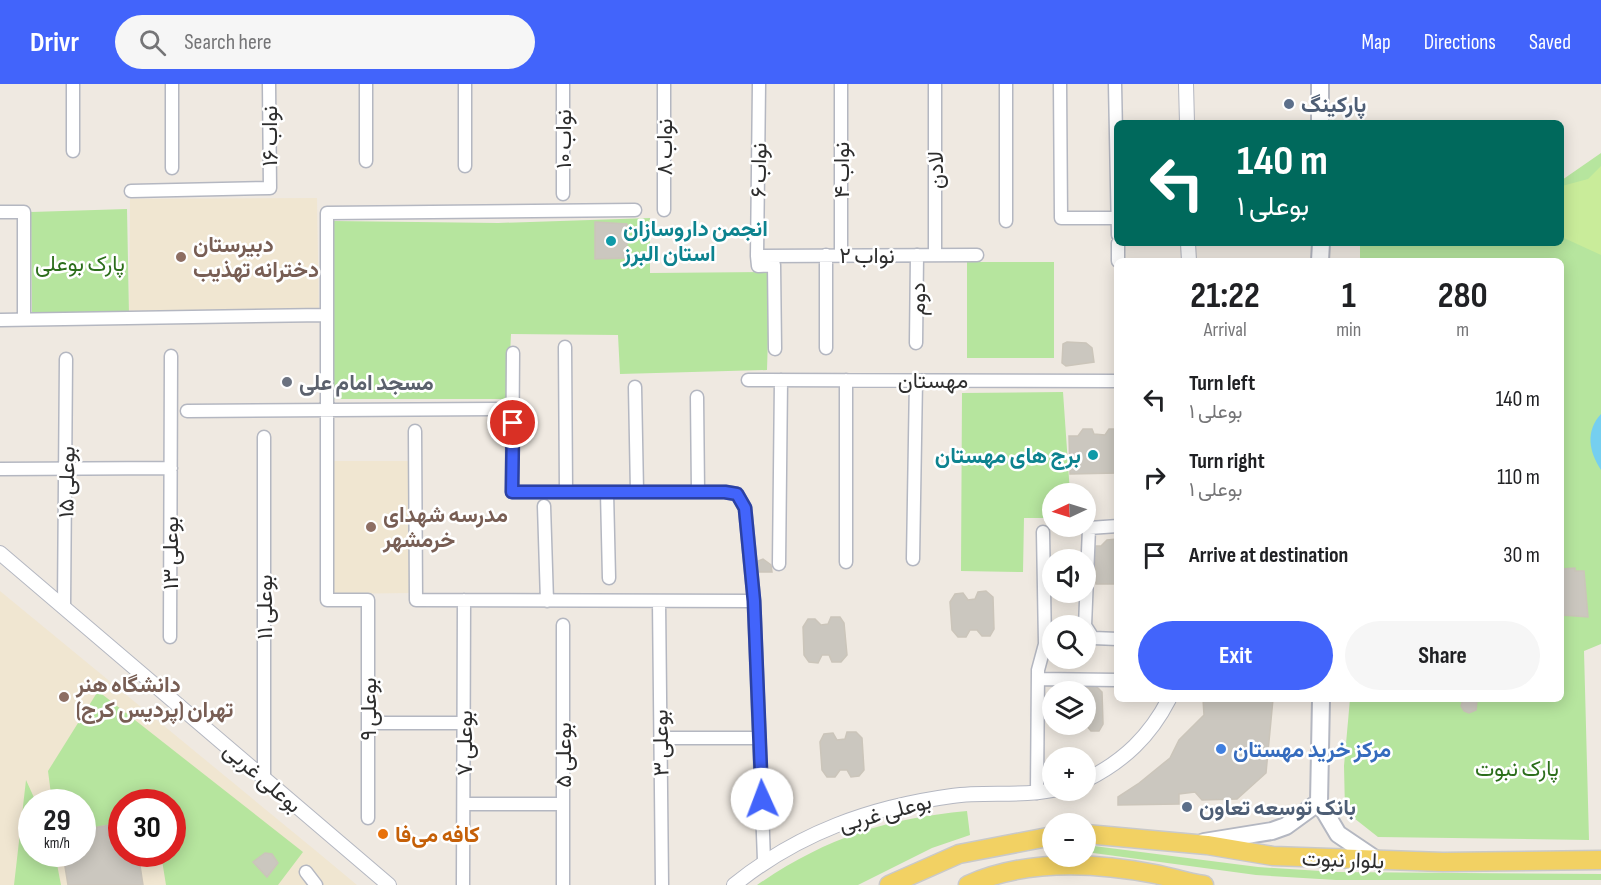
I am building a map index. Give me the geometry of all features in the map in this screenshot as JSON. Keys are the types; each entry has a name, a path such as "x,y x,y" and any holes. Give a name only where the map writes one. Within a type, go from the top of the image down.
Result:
{"main road":[{"path":"1320,84 1320,120"},
{"path":"1322,702 1320,802 1338,834 1378,861"},
{"path":"1191,843 1272,831 1286,826 1320,802"},
{"name":"بلوار نبوت","path":"1096,835 1191,843 1273,856 1378,861 1601,860"},
{"path":"889,885 958,854 1042,839"},
{"path":"968,885 997,872 1042,864"},
{"path":"1096,864 1156,874 1179,884 1204,885"}],"street":[{"path":"73,84 73,151"},
{"path":"172,84 172,168"},
{"name":"نواب ۱۶","path":"131,190 270,188 269,84"},
{"path":"366,84 366,161"},
{"path":"465,84 465,166"},
{"name":"نواب ۱۰","path":"563,84 563,194"},
{"name":"نواب ۸","path":"664,84 664,210"},
{"name":"نواب ۶","path":"757,256 759,84"},
{"name":"نواب ۴","path":"841,84 841,255"},
{"name":"لادن","path":"935,84 935,255"},
{"path":"1006,84 1006,221"},
{"path":"1060,84 1061,218 1114,218"},
{"path":"1115,84 1116,120"},
{"path":"1186,84 1187,120"},
{"path":"325,410 327,213 635,210"},
{"path":"0,212 24,212 24,320"},
{"path":"826,255 826,348"},
{"name":"دوم","path":"916,343 917,255"},
{"name":"نواب ۲","path":"757,256 977,255"},
{"path":"757,256 759,266 774,266 775,349"},
{"path":"0,320 326,315"},
{"path":"565,347 566,492"},
{"path":"513,353 512,492 737,494 745,508 754,601 764,860"},
{"name":"بوعلی ۱۳","path":"170,637 171,356"},
{"name":"بوعلی ۱۵","path":"64,606 67,468 66,359"},
{"name":"مهستان","path":"748,380 1114,381"},
{"path":"779,564 781,380"},
{"path":"846,380 846,562"},
{"path":"913,559 916,380"},
{"path":"635,387 637,492"},
{"path":"697,397 698,492"},
{"path":"188,411 496,409"},
{"name":"بوعلی ۹","path":"325,410 327,600 368,600 368,818"},
{"path":"415,431 416,600 754,601"},
{"name":"بوعلی ۱۱","path":"264,437 264,778"},
{"path":"0,469 171,468"},
{"path":"607,492 609,578"},
{"path":"544,506 547,601"},
{"path":"1088,615 1089,528 1114,526"},
{"path":"1044,537 1048,615"},
{"name":"بوعلی غربی","path":"0,552 389,885"},
{"name":"بوعلی ۷","path":"463,885 465,600"},
{"name":"بوعلی ۳","path":"659,601 662,885"},
{"name":"بوعلی ۵","path":"562,625 563,885"},
{"path":"1096,634 1114,638"},
{"path":"1037,794 1038,679 1042,666"},
{"path":"1038,679 1114,680"},
{"path":"1096,775 1133,750 1158,721 1168,702"},
{"path":"368,723 464,723"},
{"path":"660,738 759,738"},
{"name":"بوعلی غربی","path":"734,885 764,860 804,838 846,820 892,807 954,796 1042,793"},
{"path":"464,804 563,804"},
{"path":"306,872 316,885"}],"shaded area":[{"path":"317,198 319,313 129,314 130,199"},
{"name":"مدرسه شهدای خرمشهر","path":"331,461 409,461 410,593 332,594"},
{"name":"دانشگاه هنر تهران (پردیس کرج)","path":"0,591 357,885 0,885"}],"green space":[{"name":"پارک نبوت","path":"1601,153 1601,644 1584,651 1589,840 1378,837 1345,811 1344,766 1350,702 1564,702 1564,258 1360,258 1360,246 1564,246 1564,179"},
{"path":"1601,166 1601,255 1564,238 1564,185 1588,179"},
{"name":"پارک بوعلی","path":"127,209 129,314 32,314 31,212"},
{"path":"650,218 650,273 770,272 767,370 620,374 618,335 511,334 508,399 333,399 334,221 498,223"},
{"path":"967,262 1054,262 1054,358 967,358"},
{"path":"1063,392 1069,483 1042,483 1042,518 1024,518 1023,572 961,571 962,393"},
{"path":"98,691 303,852 278,885 166,885 163,867 186,867 186,789 108,789 108,825 96,827 96,789 50,789 48,771"},
{"path":"26,780 30,789 25,789"},
{"path":"967,811 970,835 932,848 858,885 757,885 807,855 857,833 909,819"},
{"path":"1096,846 1258,867 1336,872 1601,874 1601,880 1336,880 1256,875 1096,853"},
{"path":"18,850 18,867 58,867 61,885 14,885"}],"water":[{"path":"1601,414 1601,470 1590,442 1593,427"}],"building":[{"name":"انجمن داروسازان استان البرز","path":"595,222 627,224 627,258 595,259"},
{"path":"1067,342 1086,343 1092,348 1094,362 1066,366 1062,363 1063,344"},
{"name":"برج های مهستان","path":"1083,429 1092,429 1094,434 1105,435 1109,429 1114,429 1114,473 1070,474 1069,436 1078,436"},
{"path":"1114,539 1114,584 1096,584 1096,549 1094,546 1101,546 1107,540"},
{"path":"763,559 771,565 772,572 757,572 758,561"},
{"path":"1575,568 1575,571 1584,571 1588,617 1564,615 1564,569"},
{"path":"986,591 993,597 994,629 990,636 982,636 977,630 970,630 966,637 958,637 952,630 950,602 955,594 963,593 968,600 975,599 978,592"},
{"path":"831,617 840,617 844,623 847,655 841,662 832,662 829,655 822,655 818,663 809,662 804,655 803,627 808,619 815,619 821,625 828,624"},
{"path":"1096,686 1102,692 1103,724 1099,731 1096,731"},
{"name":"مرکز خرید مهستان","path":"1203,702 1273,702 1266,773 1237,799 1202,800 1195,792 1179,794 1179,804 1118,805 1118,797 1170,758 1179,740 1204,715"},
{"path":"1462,702 1477,702 1476,710 1469,713 1461,706"},
{"path":"847,732 856,732 862,738 864,770 859,776 851,777 847,770 840,770 835,777 827,777 822,770 820,742 824,734 833,733 837,740 845,739"},
{"path":"108,825 108,867 140,867 143,885 68,885 65,867 96,867 96,827"},
{"path":"265,853 272,854 278,863 267,877 253,862"}],"place":[{"name":"پارکینگ","path":"1289,104"},
{"name":"انجمن داروسازان استان البرز","path":"611,241"},
{"name":"دبیرستان دخترانه تهذیب","path":"181,257"},
{"name":"مسجد امام علی","path":"287,382"},
{"name":"برج های مهستان","path":"1093,455"},
{"name":"مدرسه شهدای خرمشهر","path":"371,527"},
{"name":"دانشگاه هنر تهران (پردیس کرج)","path":"64,697"},
{"name":"مرکز خرید مهستان","path":"1221,749"},
{"name":"بانک توسعه تعاون","path":"1187,807"},
{"name":"کافه می‌فا","path":"383,834"}],"route":[{"path":"513,423 512,492 725,492 737,494 745,508 754,601 762,799"}]}
